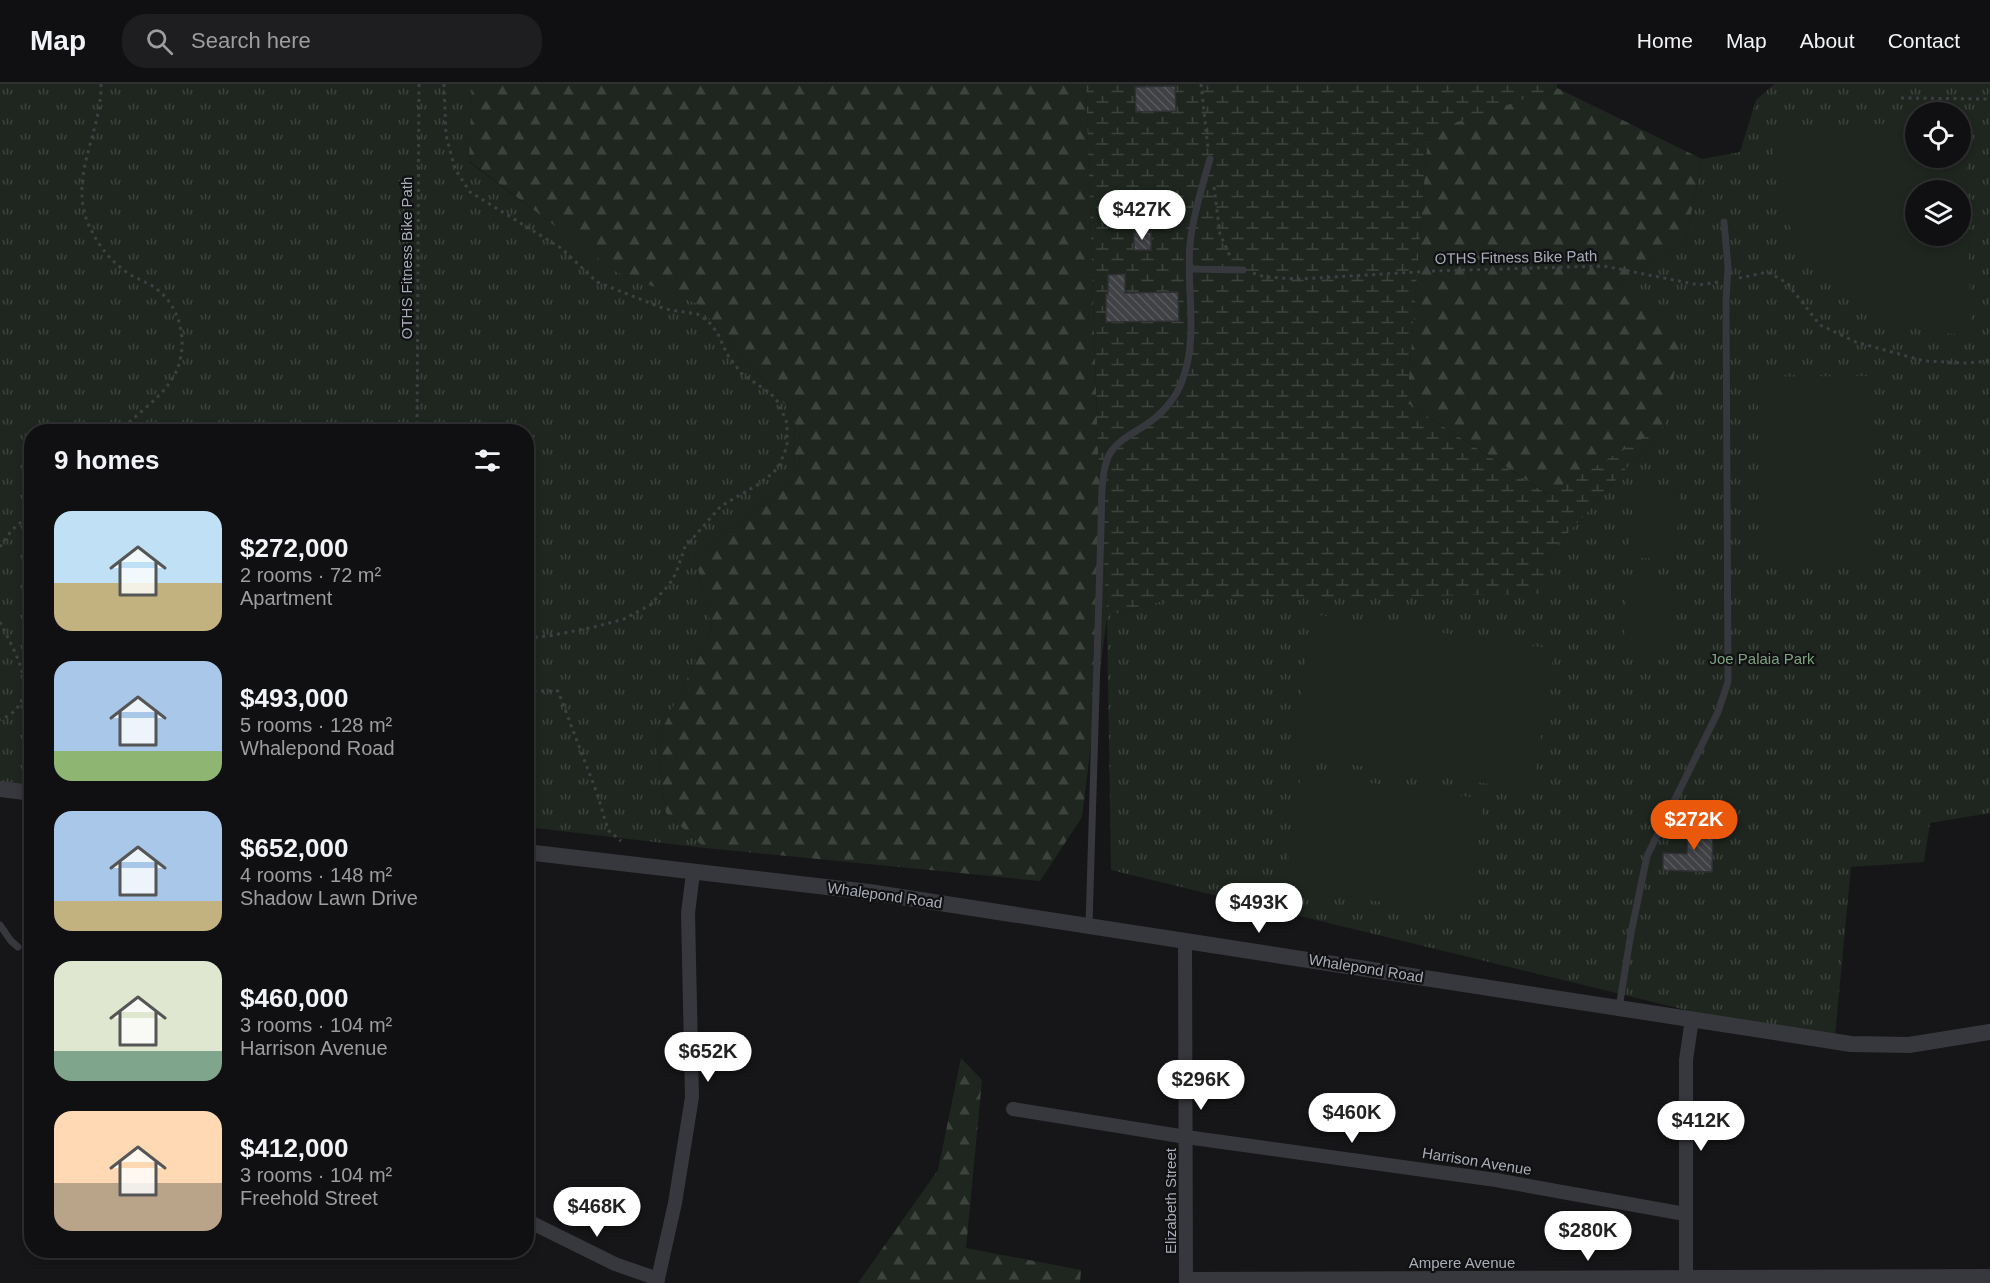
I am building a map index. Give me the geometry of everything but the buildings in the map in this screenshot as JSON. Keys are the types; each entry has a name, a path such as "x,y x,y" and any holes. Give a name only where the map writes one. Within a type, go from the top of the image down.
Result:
{"street":[{"path":"0,789 24,792"},
{"name":"Whalepond Road","path":"534,853 869,892 1851,1044 1909,1045 1990,1032"},
{"path":"534,1224 615,1264 658,1281 675,1203 692,1097 688,914 693,873"},
{"name":"Elizabeth Street","path":"1185,940 1186,1281"},
{"path":"1686,1280 1686,1060 1692,1019"},
{"name":"Harrison Avenue","path":"1014,1109 1186,1137 1496,1180 1685,1214"},
{"name":"Ampere Avenue","path":"1186,1281 1686,1280 1990,1276"}],"lane":[{"path":"1089,926 1101,528 1105,468 1109,455 1116,446 1160,414 1182,383 1190,344 1190,245 1210,159"},
{"path":"1619,1008 1647,856 1718,712 1728,682 1727,281 1724,222"},
{"path":"1190,269 1243,270"},
{"path":"0,926 18,947"}],"path":[{"path":"101,84 100,110 82,174 82,195 86,216 99,245 110,257 134,277 149,283 168,300 179,323 182,336 180,361 169,385 127,424"},
{"name":"OTHS Fitness Bike Path","path":"417,424 419,84"},
{"path":"444,84 446,135 454,169 470,192 561,248 597,282 666,309 697,314 708,321 741,373 771,394 778,402 787,423 787,446 774,472 759,484 721,506 685,547 679,567 669,585 650,605 624,619 594,627 534,637"},
{"path":"1201,84 1220,234 1228,254 1243,270"},
{"path":"1901,98 1990,99"},
{"name":"OTHS Fitness Bike Path","path":"1243,270 1265,277 1300,279 1433,271 1604,266 1699,285 1768,272 1787,283 1820,325 1856,342 1924,361 1966,363 1990,361"},
{"path":"0,547 11,531 24,519"},
{"path":"0,622 22,669 24,681"},
{"path":"0,720 19,705 24,690"},
{"path":"534,691 558,691 598,796 608,830 621,841"}],"green space":[{"path":"0,84 472,84 469,162 616,271 696,303 795,416 794,481 695,556 712,628 656,742 666,813 705,848 534,828 534,424 24,424 24,786 0,784"},
{"path":"472,84 1086,84 1098,450 1107,616 1082,817 1040,881 705,848 666,813 656,742 712,628 695,556 794,481 795,416 696,303 616,272 469,161"},
{"path":"1086,84 1557,84 1557,88 1428,132 1407,403 1547,494 1665,426 1546,557 1544,594 1166,600 1107,616 1098,450"},
{"name":"Joe Palaia Park","path":"1774,84 1990,84 1990,813 1930,823 1924,862 1851,867 1834,1046 1111,870 1107,616 1166,600 1546,557 1665,426 1619,287 1649,261 1685,244 1702,159 1740,152 1756,100"},
{"path":"1557,88 1702,159 1685,244 1649,261 1619,287 1681,336 1665,426 1548,494 1407,403 1428,131"},
{"path":"1905,123 1905,168 1966,168 1967,180 1905,180 1905,246 1969,246 1971,334 1927,331 1888,320 1853,302 1824,278 1802,249 1785,214 1776,174 1774,130"},
{"path":"1871,376 1872,562 1759,563 1758,377"},
{"path":"1634,487 1680,490 1675,560 1629,557"},
{"path":"1628,581 1674,585 1669,655 1623,651"},
{"path":"1312,614 1554,649 1533,790 1292,756"},
{"path":"1301,773 1484,799 1468,914 1284,888"},
{"path":"961,1058 982,1080 966,1248 1081,1270 1080,1283 858,1283 938,1170"}]}
